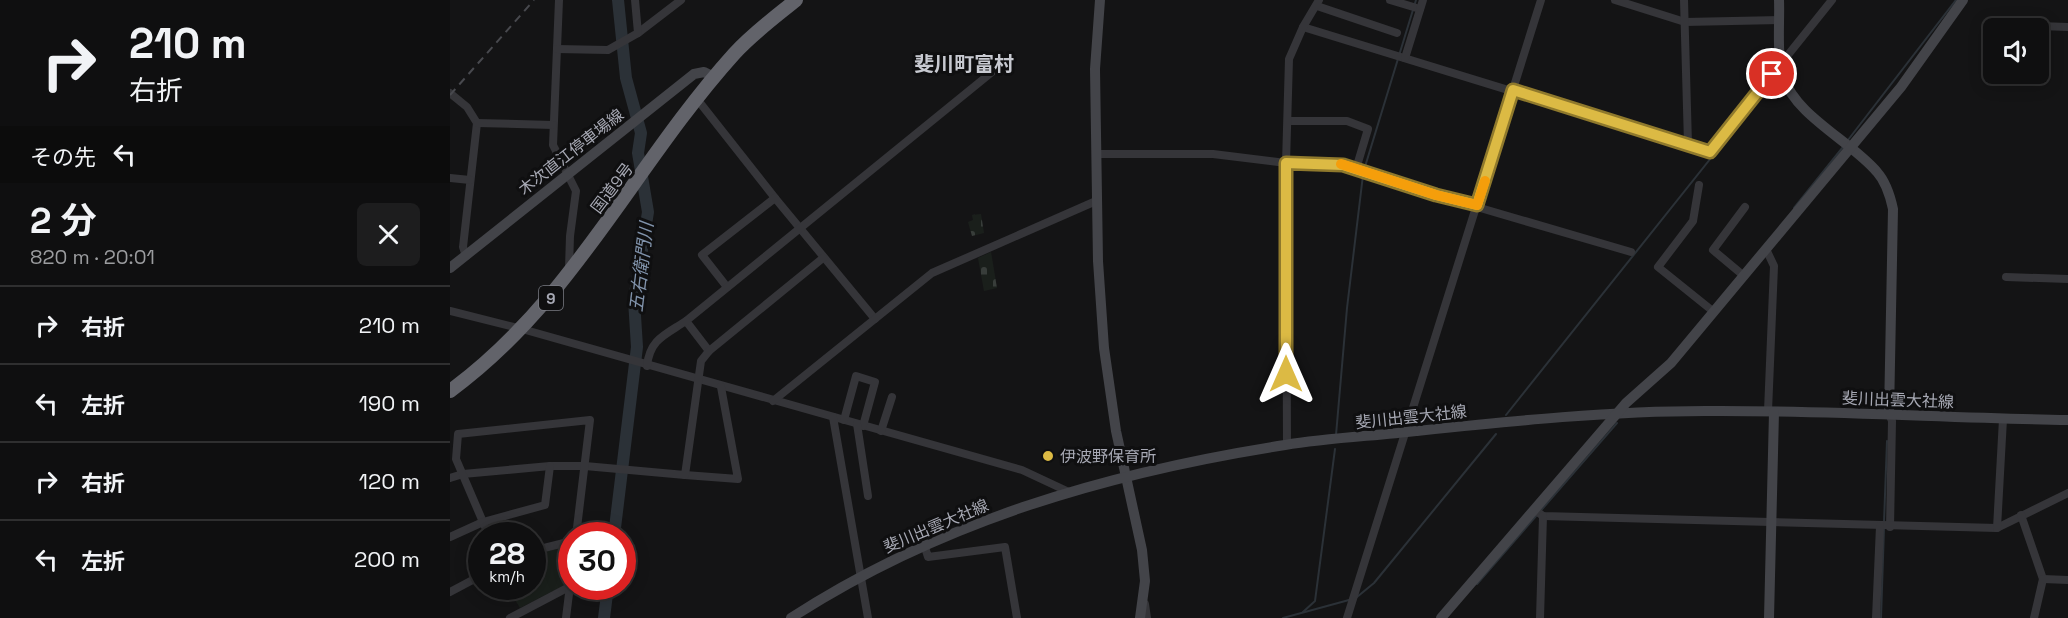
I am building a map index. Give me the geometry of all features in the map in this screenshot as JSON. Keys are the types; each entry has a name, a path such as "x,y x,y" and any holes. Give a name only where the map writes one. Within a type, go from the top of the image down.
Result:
{"highway":[{"name":"国道9号","path":"450,391 480,370 522,329 569,274 714,77 750,38 791,2"}],"street":[{"path":"559,0 553,145 576,191 570,236 569,274"},
{"path":"635,0 638,33"},
{"path":"557,49 608,50 638,33 681,0"},
{"path":"1100,0 1095,69 1096,201 1104,348 1125,477 1142,550 1147,618"},
{"path":"1390,0 1420,9"},
{"path":"1405,58 1423,0"},
{"path":"1347,618 1541,0"},
{"path":"1614,0 1684,22 1780,20"},
{"path":"1684,0 1688,144"},
{"path":"1779,0 1780,65 1789,90 1806,109 1881,177 1889,192 1893,209 1889,414 1892,421 1890,527"},
{"path":"1303,27 1710,152 1832,0"},
{"path":"1441,618 1539,513 1617,412 1636,392 1671,363 1901,87 1963,0"},
{"path":"1287,445 1286,163 1289,59 1303,27 1318,3 1397,33"},
{"path":"2049,26 2068,27"},
{"path":"646,365 649,350 653,344 686,321 998,68"},
{"name":"木次直江停車場線","path":"450,268 567,172 694,74 704,72 714,77"},
{"path":"450,93 467,107 477,123 463,247 466,256"},
{"path":"697,99 774,198 875,319"},
{"path":"1288,121 1347,121 1368,129 1356,169"},
{"path":"477,123 553,124"},
{"path":"1096,154 1213,154 1286,163 1343,165 1631,252"},
{"path":"450,178 470,180"},
{"path":"1699,185 1693,221 1658,267 1714,312"},
{"path":"727,287 702,255 774,198"},
{"path":"773,401 932,273 1096,201"},
{"path":"1744,276 1713,250 1745,207"},
{"path":"1766,249 1774,266 1769,618"},
{"path":"685,475 696,379 701,361 709,351 823,258"},
{"path":"2006,278 2068,279"},
{"path":"450,311 522,329 721,387 1022,470 1069,492"},
{"path":"686,321 709,351"},
{"path":"844,420 856,376 875,382 860,425 868,496"},
{"path":"450,478 463,474 550,466 585,466 738,479 721,387"},
{"path":"881,431 892,397"},
{"name":"斐川出雲大社線","path":"791,618 860,577 924,543 976,522 1069,492 1125,477 1287,445 1617,412 1889,414 2068,420"},
{"path":"834,417 868,618"},
{"path":"1997,528 2003,419"},
{"path":"456,459 458,434 590,420 578,522"},
{"path":"450,445 483,522 545,505 550,466"},
{"path":"1539,513 1890,527 1997,528 2068,493"},
{"path":"1539,513 1540,618"},
{"path":"2021,515 2043,579 2034,618"},
{"path":"1876,618 1880,526"},
{"path":"450,537 468,529"},
{"path":"924,543 928,557 1005,547 1017,618"},
{"path":"2043,579 2068,580"},
{"path":"450,592 468,582"},
{"path":"510,618 558,593"},
{"path":"1140,618 1144,594"},
{"path":"566,618 568,600"}],"green space":[{"path":"981,214 984,233 972,236 968,222 973,220 972,215"},
{"path":"991,252 997,288 984,291 978,258"},
{"path":"558,549 558,589 546,595 546,551"},
{"path":"515,600 536,600 520,608"}],"waterway":[{"name":"五右衛門川","path":"616,522 637,347 634,300 648,212 638,153 641,133 626,78 618,0"},
{"path":"1364,170 1416,0"},
{"path":"1848,140 1956,0"},
{"path":"1506,415 1762,94"},
{"path":"1794,208 1843,147"},
{"path":"1336,435 1347,308 1363,175"},
{"path":"1477,584 1617,423"},
{"path":"1357,597 1374,583 1496,434"},
{"path":"1884,522 1887,441"},
{"path":"1303,612 1315,601 1335,449"},
{"path":"1881,618 1884,528"},
{"name":"五右衛門川","path":"604,618 606,600"},
{"path":"1283,618 1349,600"}],"railway":[{"path":"450,95 534,0"}],"slow traffic":[{"path":"1341,164 1436,195 1477,205 1485,181"}],"place":[{"name":"伊波野保育所","path":"1048,456"}],"district":[{"name":"斐川町富村","path":"964,64"}],"route":[{"path":"1286,374 1286,163 1343,165 1436,195 1477,205 1513,90 1710,152 1772,74"}]}
